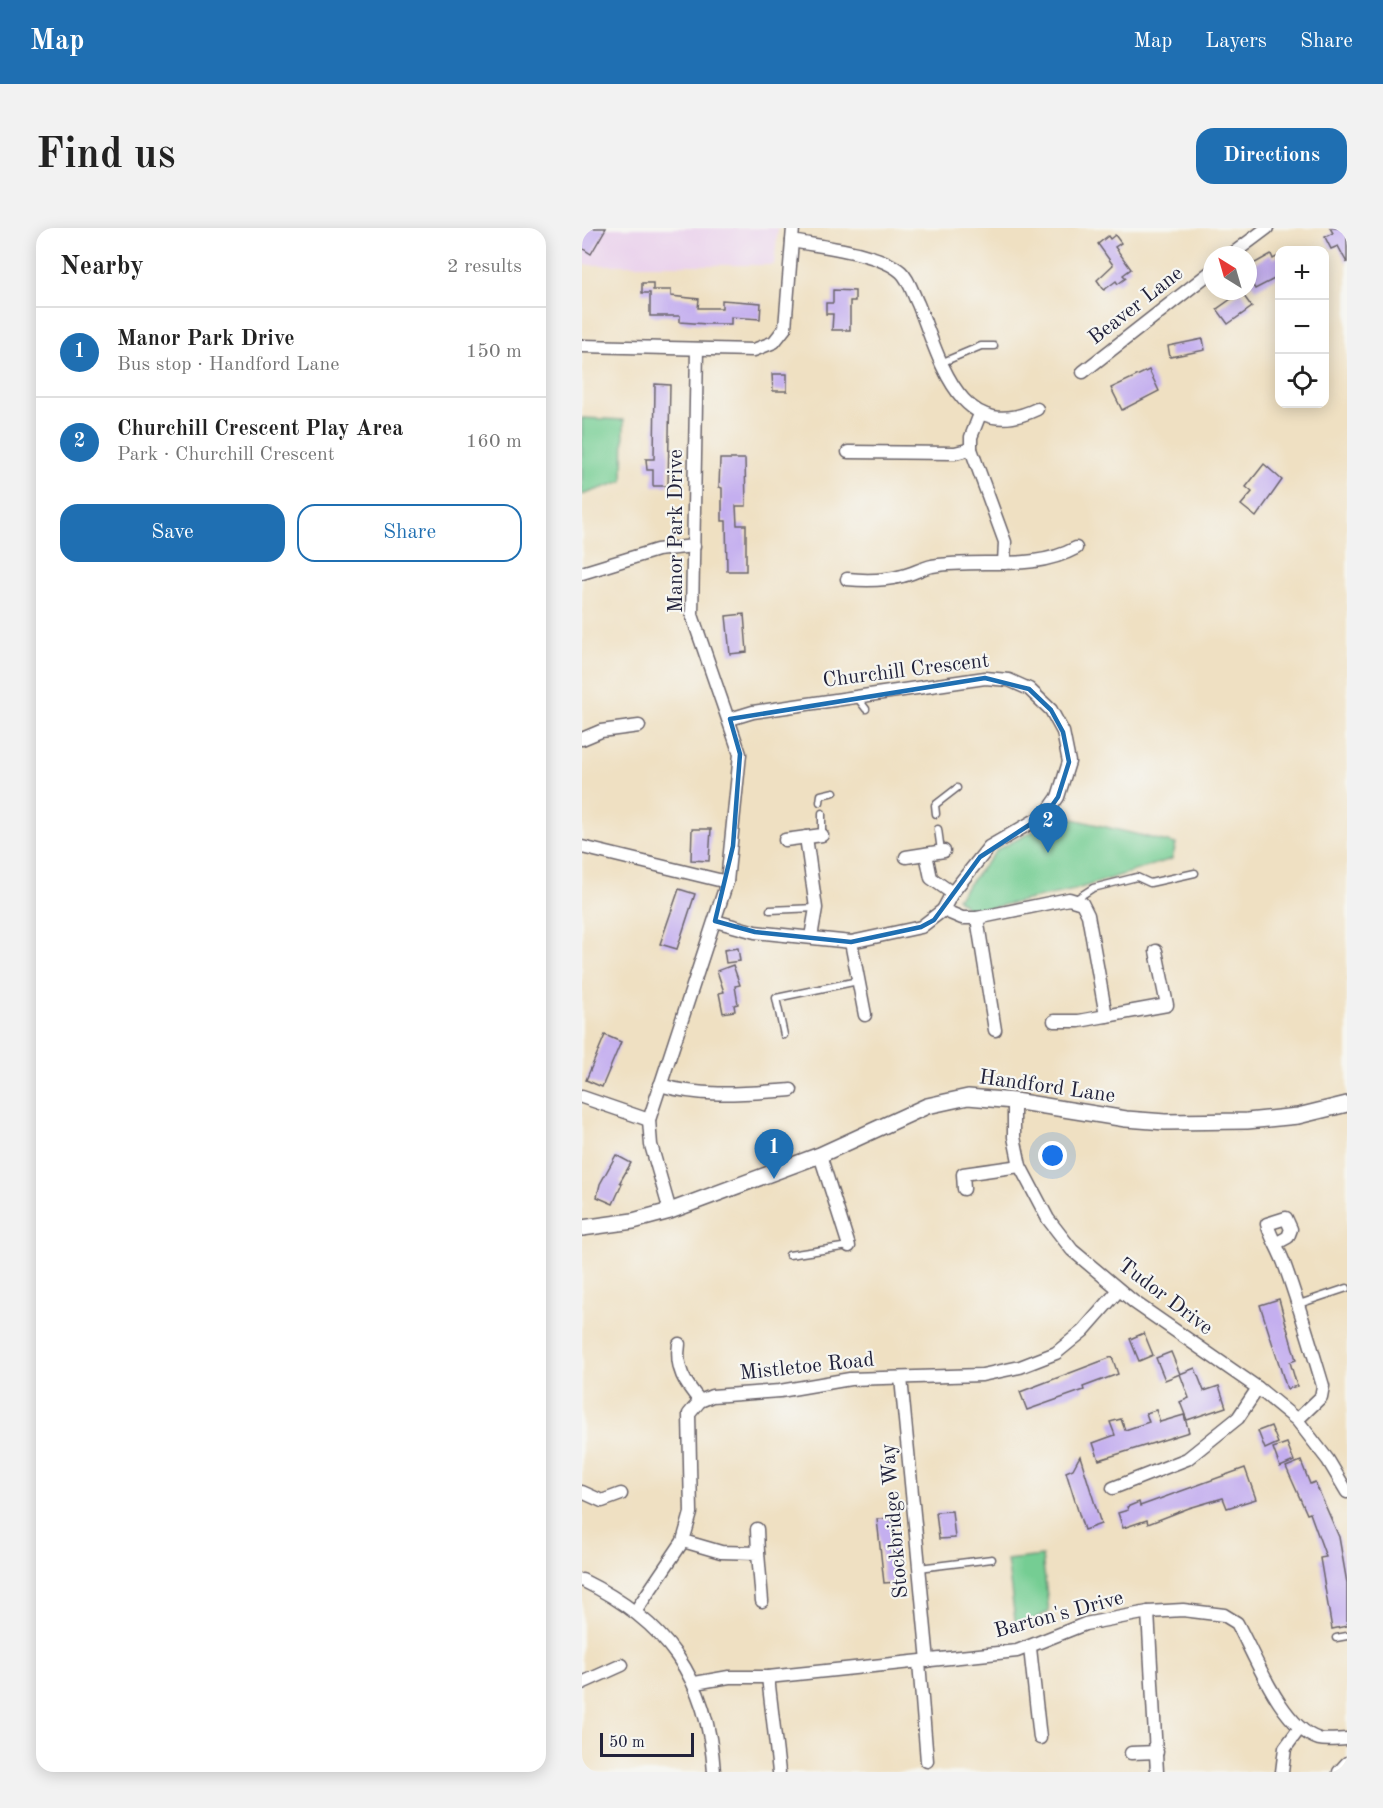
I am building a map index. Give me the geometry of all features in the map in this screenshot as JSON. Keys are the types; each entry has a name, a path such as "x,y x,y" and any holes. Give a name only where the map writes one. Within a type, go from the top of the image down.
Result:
{"street":[{"path":"1244,228 1262,231"},
{"path":"1243,246 1262,231"},
{"path":"582,346 754,350 774,342 785,327 792,234 884,261 902,273 956,393 980,414 1010,418 1036,409"},
{"name":"Beaver Lane","path":"1083,372 1203,278"},
{"name":"Manor Park Drive","path":"670,1211 651,1145 649,1120 727,882 740,754 730,719 692,615 697,349"},
{"path":"980,414 971,437 971,449 1005,542 1004,563"},
{"path":"848,452 955,453 971,449"},
{"path":"582,573 657,550 694,546"},
{"path":"848,579 872,582 932,566 1035,562 1062,555 1077,548"},
{"name":"Churchill Crescent","path":"715,921 755,932 851,942 921,927 943,910 952,893 989,847 1046,814 1058,797 1069,762 1063,732 1051,710 1029,689 1009,680 985,678 942,683 753,712 730,719"},
{"path":"582,739 601,730 639,726"},
{"path":"784,840 822,835"},
{"path":"806,837 816,908 811,937"},
{"path":"582,847 727,882"},
{"path":"906,857 943,851"},
{"path":"926,854 931,878 952,893"},
{"path":"943,910 962,918 977,918 1069,899 1076,900 1085,908 1088,915 1106,1016"},
{"path":"977,918 995,1030"},
{"path":"851,942 866,1015"},
{"path":"1054,1020 1079,1022 1167,1005 1156,951"},
{"path":"660,1085 679,1091 736,1095 791,1090"},
{"path":"582,1097 649,1120"},
{"name":"Handford Lane","path":"582,1228 633,1221 670,1211 820,1155 927,1106 968,1097 1014,1101 1126,1119 1165,1122 1247,1121 1299,1116 1347,1104"},
{"name":"Tudor Drive","path":"1014,1101 1014,1137 1020,1166 1048,1219 1072,1250 1119,1290 1258,1388 1296,1420 1328,1460 1347,1492"},
{"path":"820,1155 849,1246"},
{"path":"964,1189 963,1174 1020,1166"},
{"path":"1277,1243 1299,1304 1323,1386 1321,1397 1296,1420"},
{"name":"Mistletoe Road","path":"700,1401 712,1396 780,1391 850,1379 982,1375 1020,1366 1056,1353 1083,1331 1119,1290"},
{"path":"635,1612 683,1541 691,1513 689,1414 700,1401 682,1379 677,1358 678,1344"},
{"name":"Stockbridge Way","path":"901,1378 918,1568 927,1761"},
{"path":"1113,1488 1151,1476 1187,1459 1239,1418 1258,1388"},
{"path":"582,1492 602,1501 621,1494"},
{"path":"757,1529 762,1601"},
{"path":"683,1541 721,1552 758,1553"},
{"path":"582,1580 605,1591 635,1612 664,1639 695,1683 710,1729 714,1772"},
{"name":"Barton's Drive","path":"695,1683 729,1677 768,1677 923,1662 1030,1648 1054,1634 1085,1624 1148,1612 1183,1610 1224,1615 1238,1623 1287,1715 1299,1728"},
{"path":"1148,1612 1157,1772"},
{"path":"1030,1648 1040,1738"},
{"path":"582,1683 622,1665"},
{"path":"768,1677 778,1772"},
{"path":"1282,1772 1285,1748 1299,1728 1320,1739 1347,1739"},
{"path":"1131,1753 1157,1752"},
{"path":"1339,1772 1347,1763"}],"lane":[{"path":"943,362 981,346 994,346"},
{"path":"935,696 942,683"},
{"path":"855,696 866,710"},
{"path":"936,814 935,805 957,788"},
{"path":"820,802 821,795 834,792"},
{"path":"822,813 822,835"},
{"path":"938,829 943,851"},
{"path":"1076,900 1093,888 1137,877 1150,883 1195,873"},
{"path":"770,910 816,908"},
{"path":"784,1035 777,998 859,981"},
{"path":"789,1255 849,1246"},
{"path":"1299,1304 1347,1288"},
{"path":"918,1568 992,1559"},
{"path":"1336,1638 1347,1636"}],"highlighted area":[{"path":"985,678 1029,689 1051,710 1063,732 1069,762 1058,797 1046,814 980,857 934,920 921,927 851,942 755,932 715,921 733,846 740,754 730,719"}],"shaded area":[{"path":"582,228 778,228 774,265 582,265"}],"green space":[{"path":"582,418 624,420 623,481 582,495"},
{"path":"1057,815 1176,844 1172,859 1074,890 971,912 957,898 998,849 1030,833"},
{"path":"1042,1556 1049,1612 1016,1627 1007,1560"}],"building":[{"path":"582,228 606,228 591,254 582,248"},
{"path":"1330,228 1347,228 1347,263 1338,246 1331,249 1325,237 1333,233"},
{"path":"1115,235 1121,243 1115,247 1131,269 1123,275 1126,278 1118,284 1116,281 1104,290 1097,280 1113,265 1098,244 1108,236 1110,239"},
{"path":"1271,254 1273,259 1275,258 1275,279 1257,288 1257,262"},
{"path":"642,283 653,283 653,290 671,290 671,296 699,299 698,308 722,308 722,300 761,303 760,319 731,317 731,324 707,324 680,322 680,316 650,316 650,293 642,293"},
{"path":"833,290 855,291 855,301 850,301 850,330 832,330 833,314 826,314 826,303 833,303"},
{"path":"1230,300 1247,300 1252,307 1228,324 1217,309"},
{"path":"1203,339 1205,350 1170,357 1168,346"},
{"path":"1149,370 1159,391 1122,410 1111,388"},
{"path":"772,374 787,374 787,391 773,391"},
{"path":"655,384 670,385 668,486 653,486 653,470 647,470 646,459 654,459"},
{"path":"720,459 745,459 746,506 736,506 737,525 746,525 746,571 727,571 726,521 722,521 722,488 719,487"},
{"path":"1264,464 1282,480 1256,517 1241,505 1252,492 1246,487"},
{"path":"744,614 747,652 730,654 726,616"},
{"path":"692,829 711,829 709,861 691,860"},
{"path":"679,889 695,894 677,949 660,944"},
{"path":"738,948 740,961 726,963 724,950"},
{"path":"733,965 740,985 735,986 738,1004 734,1005 735,1011 723,1013 719,993 724,992 717,971"},
{"path":"605,1035 621,1042 602,1087 586,1080"},
{"path":"616,1155 631,1163 620,1182 622,1184 613,1204 597,1197 600,1184"},
{"path":"1279,1299 1296,1360 1290,1362 1297,1386 1287,1389 1260,1305"},
{"path":"1144,1333 1153,1355 1139,1361 1130,1339"},
{"path":"1171,1352 1180,1374 1165,1380 1156,1358"},
{"path":"1112,1357 1118,1374 1083,1387 1084,1390 1027,1410 1020,1392"},
{"path":"1195,1368 1204,1391 1219,1386 1226,1407 1187,1420 1180,1402 1189,1398 1180,1374"},
{"path":"1156,1410 1160,1422 1184,1415 1189,1432 1099,1460 1093,1443 1115,1435 1110,1422 1121,1419 1125,1430 1149,1422 1146,1413"},
{"path":"1271,1426 1278,1443 1265,1449 1258,1431"},
{"path":"1287,1443 1294,1461 1280,1467 1273,1448"},
{"path":"1080,1456 1101,1524 1084,1530 1066,1472 1073,1469"},
{"path":"1301,1461 1310,1484 1315,1482 1339,1537 1347,1583 1347,1626 1332,1629 1320,1558 1326,1557 1310,1513 1307,1514 1286,1467"},
{"path":"1245,1468 1256,1499 1227,1508 1223,1498 1148,1524 1147,1520 1123,1528 1118,1513 1128,1510 1127,1507 1139,1502 1140,1506"},
{"path":"952,1511 955,1538 939,1539 936,1512"},
{"path":"892,1518 898,1582 884,1583 877,1519"}],"place":[{"name":"Churchill Crescent Play Area","path":"1048,853"},
{"name":"Manor Park Drive","path":"774,1179"}]}
